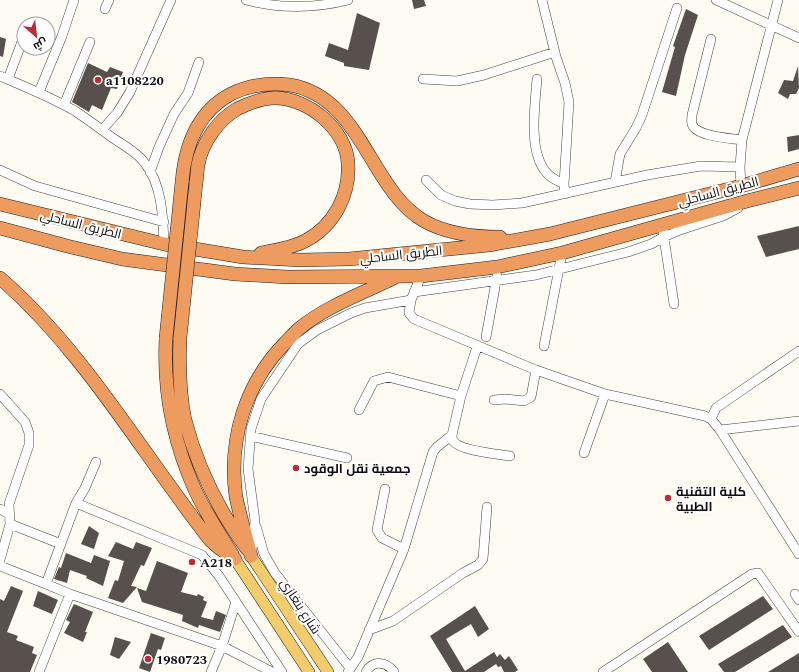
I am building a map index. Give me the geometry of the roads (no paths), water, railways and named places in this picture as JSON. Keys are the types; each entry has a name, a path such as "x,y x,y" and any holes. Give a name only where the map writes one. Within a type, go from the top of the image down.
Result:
{"highway":[{"path":"235,559 196,491 181,454 173,428 167,394 165,364 166,338 183,162 188,145 197,126 210,110 224,98 241,90 258,85 277,83 301,87 320,97 340,113 354,131 379,171 403,205 424,221 454,234 500,237 550,234"},
{"path":"243,257 279,250 305,241 327,226 342,204 348,182 348,162 343,146 335,130 316,112 296,101 274,98 251,102 232,113 216,128 203,149 198,165 180,338 179,373 185,420 192,443 217,502 235,534 251,556"},
{"name":"الطريق الساحلي","path":"0,204 164,244 243,257 300,260 349,259 489,245 550,234 741,186 799,169"},
{"name":"الطريق الساحلي","path":"0,228 122,259 235,274 287,277 421,276 497,267 663,231 747,201 799,188"},
{"path":"251,556 236,497 234,466 238,432 243,408 256,380 274,354 300,328 329,309 398,276"},
{"path":"0,278 18,294 53,331 86,371 210,540 235,559"}],"main road":[{"name":"شارع بنغازي","path":"251,556 328,672"},
{"path":"235,559 309,672"}],"street":[{"path":"39,92 62,36 74,0"},
{"path":"105,9 109,0"},
{"path":"102,130 120,109 130,92 171,0"},
{"path":"246,0 267,6 286,7 315,6 348,0"},
{"path":"542,0 569,102 564,184 565,194"},
{"path":"716,0 799,38"},
{"path":"741,186 740,167 742,140 778,0"},
{"path":"615,182 620,154 642,115 677,8"},
{"path":"711,38 692,115 692,124 696,130 705,134 742,140"},
{"path":"64,106 90,42"},
{"path":"423,79 457,81 484,75 555,52"},
{"path":"16,53 4,77 39,92 64,106 102,130 144,161 159,196 164,222 164,244"},
{"path":"150,172 159,146 174,114 188,93 199,62"},
{"path":"537,79 533,129 538,156 545,172 552,178 564,184"},
{"path":"426,180 441,194 455,201 470,204 522,203 674,170 700,166 740,167"},
{"path":"0,170 35,186 164,222"},
{"path":"452,435 433,452 404,549 358,657 349,670 275,573 264,554 255,521 248,469 251,429 261,399 298,344 317,330 351,313 365,308 413,296 536,275 628,252 651,244 663,231"},
{"path":"663,231 674,304"},
{"path":"544,346 562,253"},
{"path":"486,337 497,281 497,267"},
{"path":"421,276 413,296 409,313 414,319 477,347 536,370 605,394 696,413 711,418 799,554"},
{"path":"477,347 461,396 452,435 453,441 460,446 510,456"},
{"path":"711,418 716,408 799,351"},
{"path":"494,400 504,399 524,401 531,397 536,370"},
{"path":"359,410 374,381 388,377 461,396"},
{"path":"0,394 25,422 29,433 29,445 9,504 10,524 0,560"},
{"path":"584,454 605,394"},
{"path":"720,430 799,421"},
{"path":"250,436 347,458"},
{"path":"46,584 76,503 96,462"},
{"path":"385,489 377,530 382,538 404,549"},
{"path":"76,503 202,555 219,576 282,672"},
{"path":"369,630 393,621 463,573 478,565 483,559 487,507"},
{"path":"0,509 9,514"},
{"path":"251,556 255,521"},
{"path":"10,524 61,544"},
{"path":"0,566 70,594 222,646 272,672"},
{"path":"610,670 752,574 758,573 799,632"},
{"path":"38,672 70,594"},
{"path":"211,672 222,646 236,602"},
{"path":"366,672 370,666 380,663 389,666 394,672"}],"place":[{"name":"a1108220","path":"98,80"},
{"name":"جمعية نقل الوقود","path":"296,468"},
{"name":"كلية التقنية الطبية","path":"668,498"},
{"name":"A218","path":"192,562"},
{"name":"1980723","path":"148,659"}]}
